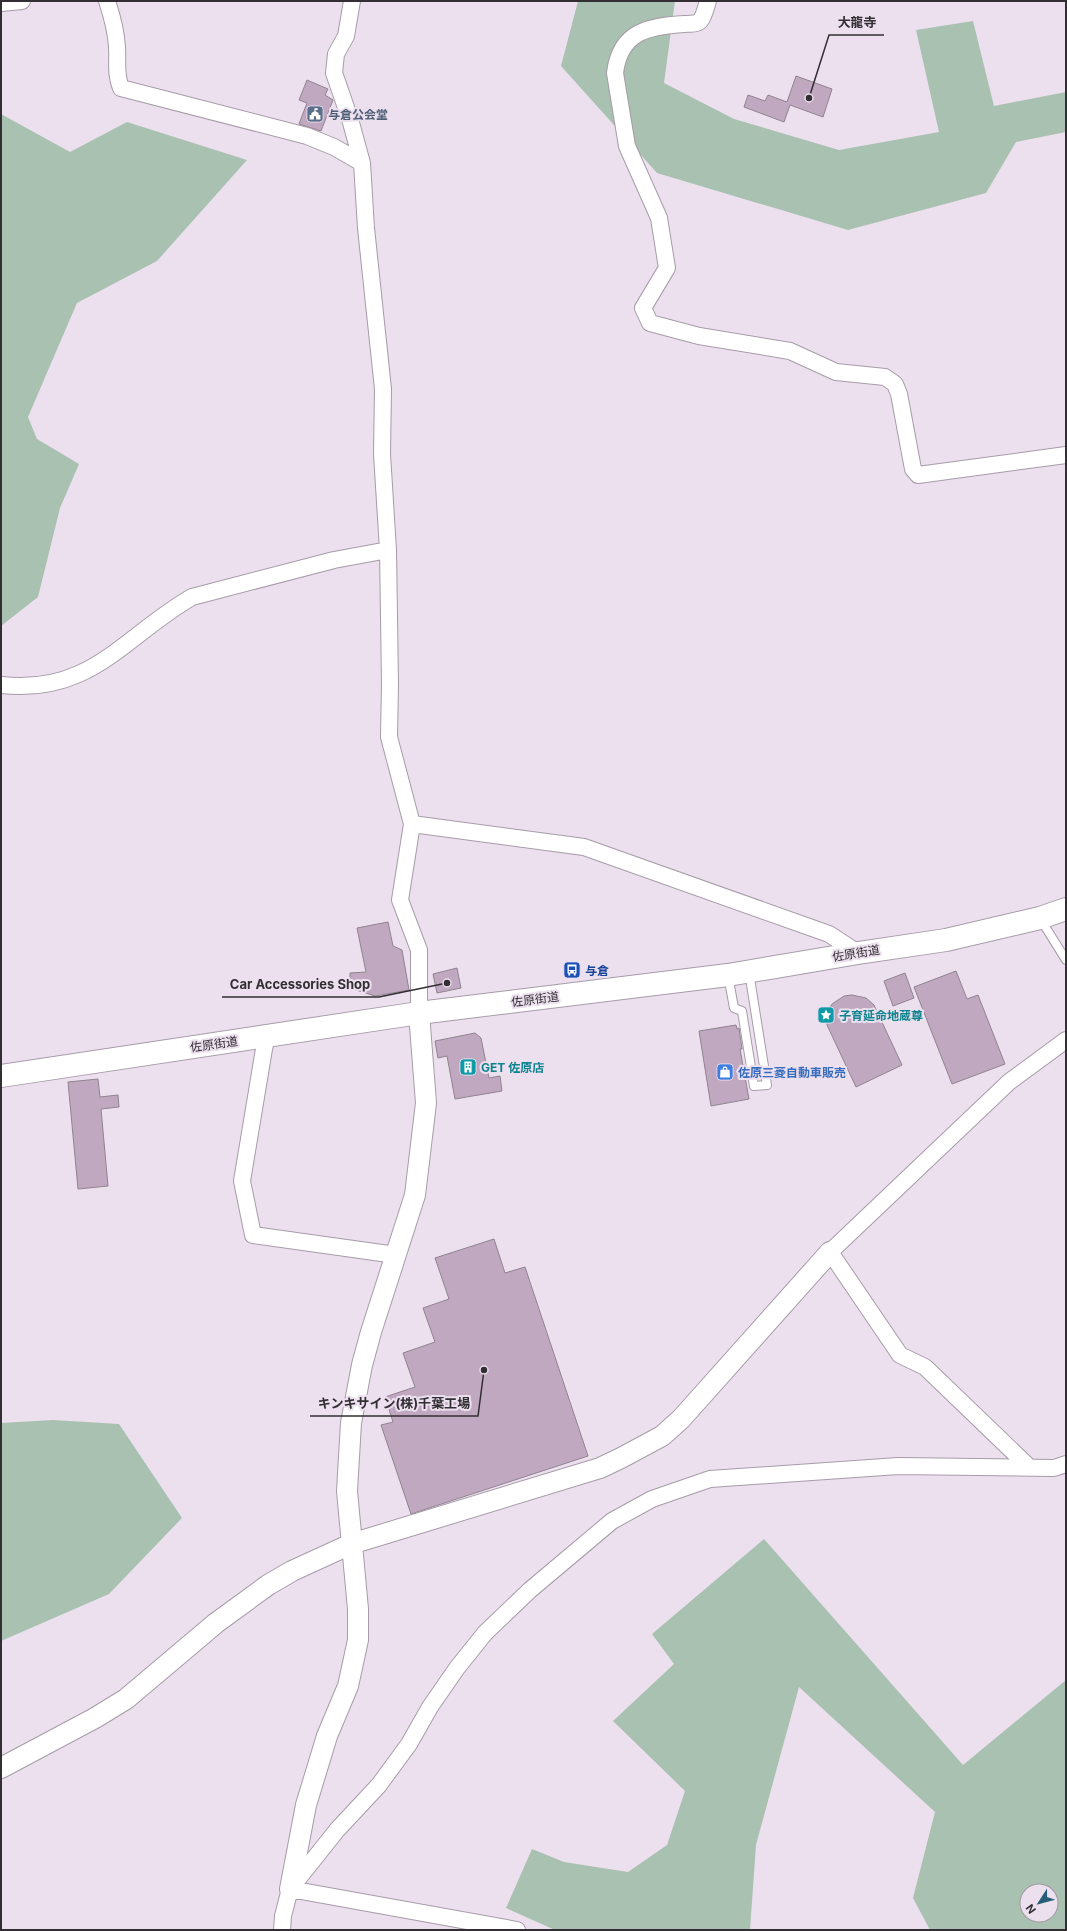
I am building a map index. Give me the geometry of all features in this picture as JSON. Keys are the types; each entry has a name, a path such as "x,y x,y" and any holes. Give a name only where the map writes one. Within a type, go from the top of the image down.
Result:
{"highway":[{"name":"佐原街道","path":"1,1076 419,1013 739,973 946,940 1040,918 1066,909"}],"street":[{"path":"1,3 22,1"},
{"path":"107,1 114,22 117,47 116,78 121,88 307,136 334,147 362,163"},
{"path":"282,1930 283,1916 290,1889 306,1805 327,1736 348,1686 354,1666 358,1640 358,1609 351,1544 347,1484 351,1423 362,1365 371,1332 415,1196 426,1103 419,1013 419,950 400,900 412,824 389,737 390,684 388,550 382,454 383,389 366,228 362,163 350,119 334,73 336,54 346,36 352,1"},
{"path":"708,1 700,21 696,24 684,24 640,32 625,43 617,60 615,72 627,146 659,218 667,268 643,308 650,323 699,336 790,351 836,372 885,377 895,384 899,394 912,469 918,475 1066,455"},
{"path":"1,685 37,686 75,677 106,659 178,605 192,597 334,560 388,550"},
{"path":"412,824 584,847 829,934 858,953"},
{"path":"267,1036 242,1181 253,1235 396,1255"},
{"path":"1,1768 95,1718 126,1699 216,1623 292,1571 351,1544 600,1468 662,1436 682,1419 830,1252 1009,1082 1066,1040"},
{"path":"830,1252 900,1355 925,1367 1029,1467"},
{"path":"290,1889 337,1830 379,1786 409,1744 430,1707 457,1668 485,1633 530,1590 612,1521 652,1499 710,1479 898,1466 1054,1468 1066,1464"},
{"path":"290,1889 517,1930"}],"lane":[{"path":"1040,918 1066,960"},
{"path":"739,973 768,1085 754,1086 742,1011 734,1008 739,973"}],"green space":[{"path":"578,1 675,1 664,83 734,119 839,150 939,132 916,30 973,21 994,106 1066,92 1066,132 1016,142 986,193 848,230 657,173 561,66"},
{"path":"1,114 70,152 127,122 247,160 157,261 77,303 28,417 37,439 79,464 60,508 38,597 1,626"},
{"path":"53,1420 119,1424 182,1518 109,1594 1,1641 1,1423"},
{"path":"764,1539 963,1765 1066,1680 1066,1930 930,1930 913,1898 935,1812 799,1687 756,1845 750,1930 555,1930 506,1908 532,1849 564,1862 628,1872 667,1845 685,1791 613,1721 674,1664 652,1634"}],"building":[{"path":"796,76 832,89 823,117 790,105 784,122 744,107 748,95 765,101 768,95 787,102"},
{"name":"与倉公会堂","path":"307,80 328,89 325,95 333,100 321,131 299,124 307,103 299,100"},
{"path":"388,922 393,946 402,950 409,990 375,996 350,988 350,973 366,972 357,928"},
{"path":"457,968 461,988 437,993 433,974"},
{"path":"956,971 967,999 978,995 1005,1064 952,1084 914,987"},
{"path":"905,973 914,998 893,1006 884,981"},
{"path":"852,995 866,998 874,1005 902,1065 856,1087 827,1025 828,1011 832,1004 844,996"},
{"name":"佐原三菱自動車販売","path":"736,1025 737,1029 739,1028 742,1049 740,1049 749,1099 711,1106 699,1031"},
{"name":"GET 佐原店","path":"475,1033 481,1038 489,1078 500,1076 502,1091 455,1099 447,1056 438,1058 435,1041"},
{"path":"98,1079 100,1097 118,1095 119,1107 101,1109 108,1186 78,1189 68,1082"},
{"path":"494,1239 505,1273 525,1267 588,1456 411,1514 381,1425 393,1422 385,1397 415,1387 403,1353 435,1342 423,1308 449,1299 435,1258"}],"place":[{"name":"大龍寺","path":"809,98"},
{"name":"与倉公会堂","path":"315,114"},
{"name":"与倉","path":"572,970"},
{"name":"Car Accessories Shop","path":"447,983"},
{"name":"子育延命地蔵尊","path":"826,1015"},
{"name":"GET 佐原店","path":"468,1067"},
{"name":"佐原三菱自動車販売","path":"725,1072"},
{"name":"キンキサイン(株)千葉工場","path":"484,1370"}]}
